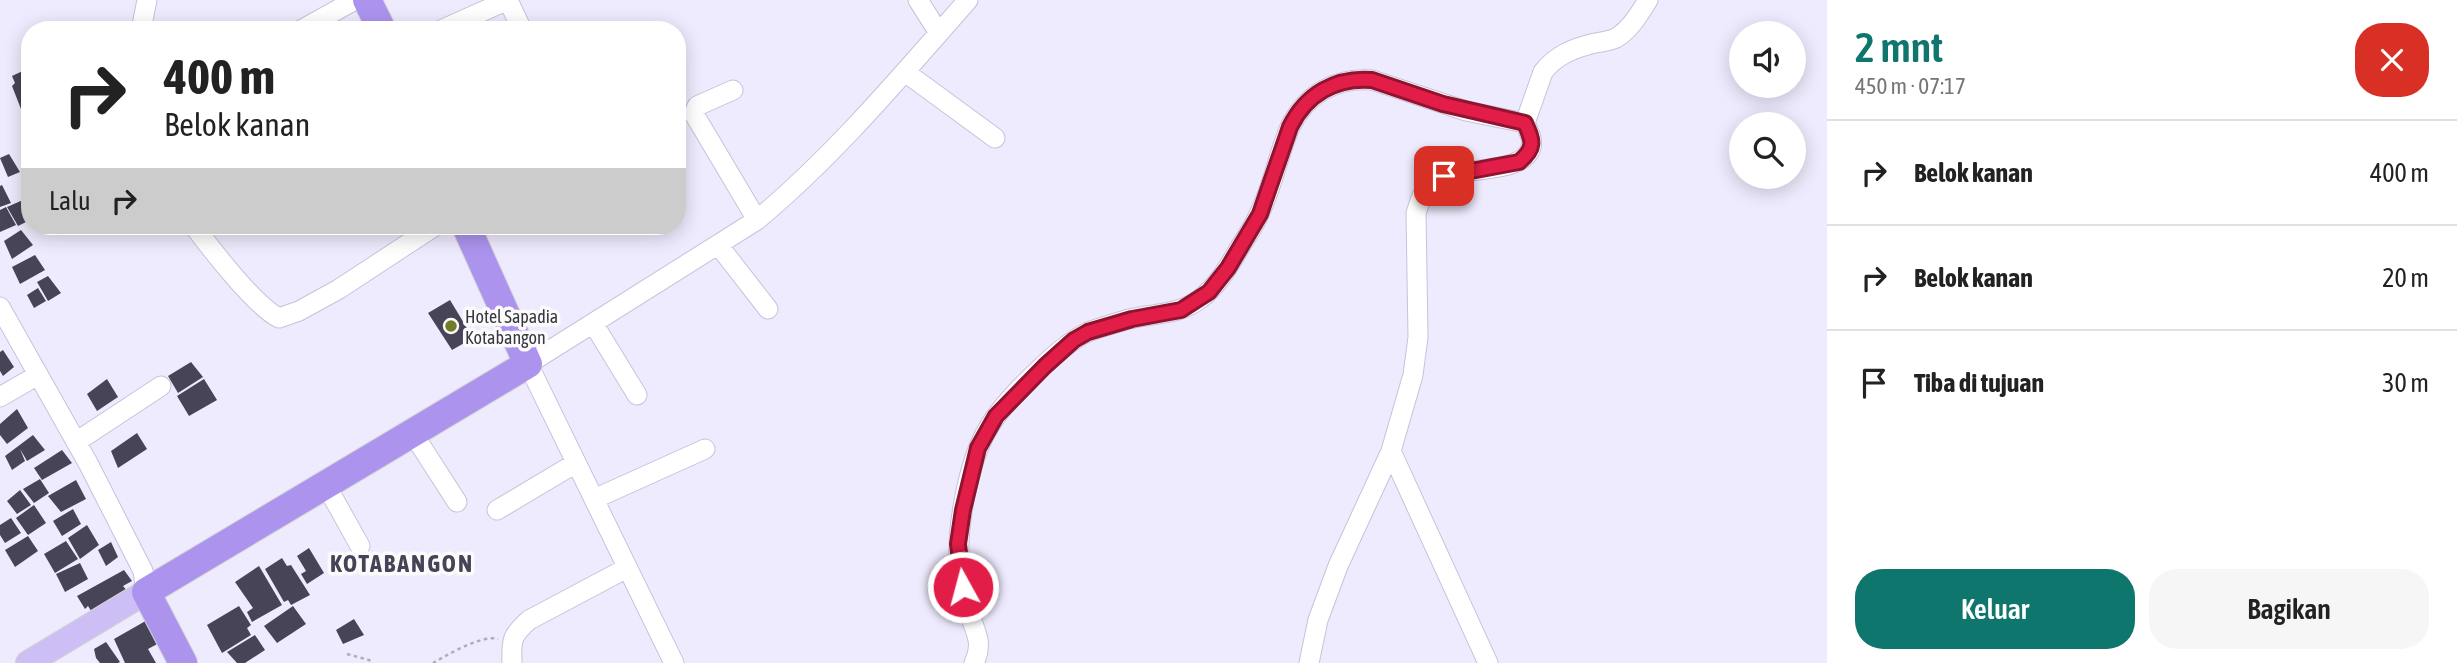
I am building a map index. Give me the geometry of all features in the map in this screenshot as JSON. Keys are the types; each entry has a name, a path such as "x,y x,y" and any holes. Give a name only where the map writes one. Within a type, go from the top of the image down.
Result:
{"highway":[{"path":"368,0 378,21"},
{"path":"149,582 326,485 528,364 470,235"},
{"path":"149,582 183,663"},
{"path":"149,582 200,663"}],"main road":[{"path":"32,661 149,582"}],"street":[{"path":"144,21 148,0"},
{"path":"317,21 355,0"},
{"path":"462,21 508,0 518,21"},
{"path":"918,0 939,33"},
{"path":"674,663 528,364 757,220 835,148 968,0"},
{"path":"1309,663 1318,620 1338,566 1391,451 1413,375 1418,337 1416,213 1422,195 1426,188 1450,174 1519,162 1525,157 1532,142 1525,123 1543,72 1553,60 1583,46 1615,38 1635,20 1648,0"},
{"path":"905,72 995,138"},
{"path":"974,663 979,649 978,636 966,604 958,544 973,466 987,430 996,416 1028,382 1074,340 1088,332 1132,319 1181,310 1209,292 1228,268 1260,214 1290,127 1309,100 1336,83 1372,80 1443,104 1525,123"},
{"path":"733,90 697,106 694,114 757,220"},
{"path":"201,235 231,272 270,313 279,318 299,311 338,289 421,235"},
{"path":"719,246 768,309"},
{"path":"0,307 76,442 149,582"},
{"path":"593,323 637,395"},
{"path":"0,397 38,375"},
{"path":"76,442 161,386"},
{"path":"412,432 457,502"},
{"path":"594,499 705,449"},
{"path":"1391,451 1483,662"},
{"path":"497,510 576,463"},
{"path":"326,485 360,546"},
{"path":"512,663 511,643 516,632 529,620 627,568"}],"path":[{"path":"433,663 492,637 511,643"},
{"path":"347,654 373,663"}],"building":[{"path":"21,72 21,109 12,86 15,83 12,76"},
{"path":"9,154 20,172 8,177 0,158"},
{"path":"2,185 11,203 0,207 0,186"},
{"path":"21,201 21,224 18,226 7,207"},
{"path":"6,207 16,225 0,232 0,210"},
{"path":"21,230 21,235 25,235 33,245 12,259 4,241"},
{"path":"35,255 45,270 20,284 12,267"},
{"path":"48,276 61,293 48,301 37,282"},
{"path":"38,288 46,301 34,308 27,295"},
{"name":"Hotel Sapadia Kotabangon","path":"450,300 473,338 452,350 428,313"},
{"path":"3,350 14,367 3,376 0,371 0,352"},
{"path":"191,362 203,377 178,393 168,376"},
{"path":"107,379 118,397 97,411 87,394"},
{"path":"204,379 217,400 189,416 177,396"},
{"path":"17,409 28,428 7,444 0,435 0,424"},
{"path":"137,433 147,449 118,468 111,451"},
{"path":"33,435 45,450 27,461 20,449 25,461 12,470 5,456"},
{"path":"62,450 72,463 42,480 34,468"},
{"path":"40,479 49,493 34,503 23,489"},
{"path":"76,480 86,499 61,512 48,496"},
{"path":"20,490 31,505 17,514 7,501"},
{"path":"34,505 46,523 28,535 16,518"},
{"path":"73,509 81,524 62,536 53,521"},
{"path":"11,518 21,533 5,543 0,535 0,525"},
{"path":"87,525 99,545 80,559 68,538"},
{"path":"28,536 38,551 15,567 5,550"},
{"path":"66,541 78,559 55,573 44,554"},
{"path":"111,542 118,557 106,566 98,550"},
{"path":"309,548 324,573 307,584 301,574 306,571 297,556"},
{"path":"282,558 287,566 291,565 310,595 291,605 288,600 284,602 265,569"},
{"path":"80,563 88,579 65,592 56,574"},
{"path":"259,566 282,605 252,622 247,612 253,608 235,582"},
{"path":"124,570 132,581 123,586 128,592 93,614 88,606 85,609 77,596"},
{"path":"239,606 251,625 247,628 251,635 222,653 207,625"},
{"path":"293,606 306,624 277,643 264,626"},
{"path":"149,619 161,642 148,649 156,663 125,663 114,639"},
{"path":"354,619 364,635 343,644 336,630"},
{"path":"255,635 265,650 245,663 237,663 227,652"},
{"path":"106,642 120,662 100,663 96,658 94,649"}],"place":[{"name":"Hotel Sapadia Kotabangon","path":"451,326"}],"district":[{"name":"KOTABANGON","path":"402,563"}],"route":[{"path":"963,587 958,544 963,510 978,448 996,416 1074,340 1110,325 1181,310 1209,292 1228,268 1260,214 1283,143 1296,116 1309,100 1336,83 1372,80 1466,111 1525,123 1532,142 1525,157 1519,162 1444,176"}]}
